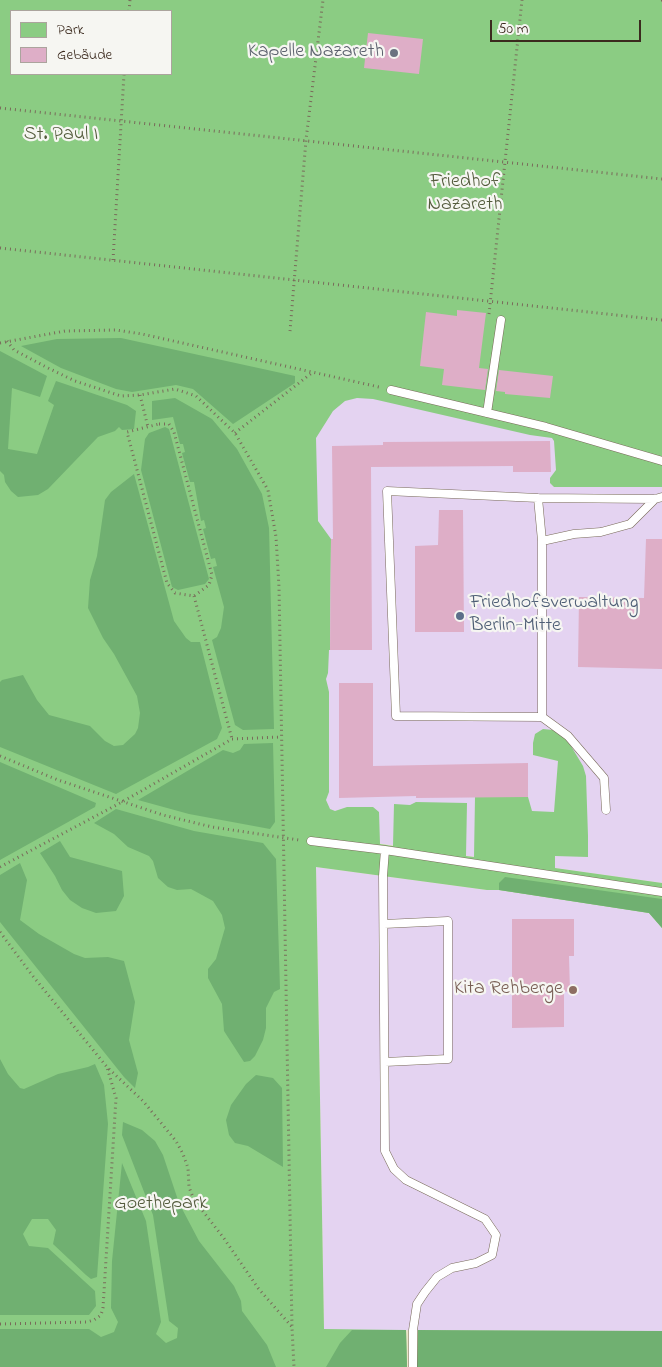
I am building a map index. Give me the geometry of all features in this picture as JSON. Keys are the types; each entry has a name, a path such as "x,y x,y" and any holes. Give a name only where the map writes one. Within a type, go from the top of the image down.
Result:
{"lane":[{"path":"487,413 501,320"},
{"path":"392,390 546,428 662,461"},
{"path":"606,810 604,778 568,736 542,717 396,716 387,491 538,498 658,498"},
{"path":"538,498 542,541 542,717"},
{"path":"542,541 574,534 601,532 630,524 658,498"},
{"path":"311,841 385,850 662,892"},
{"path":"385,850 383,876 385,1151 394,1169 406,1180 485,1219 496,1234 492,1255 476,1263 452,1268 437,1277 417,1304 413,1330 413,1367"},
{"path":"384,924 448,921 448,1059 385,1062"}],"path":[{"path":"290,331 306,140 323,0"},
{"path":"501,320 488,319 522,0"},
{"path":"113,260 124,75"},
{"path":"0,108 662,179"},
{"path":"0,248 662,320"},
{"path":"0,343 66,331 116,330 142,334 392,390"},
{"path":"7,341 14,350 75,381 121,396 140,395 175,388 196,396 234,433 268,490 276,537 279,587 294,1367"},
{"path":"234,433 313,372"},
{"path":"140,395 148,427"},
{"path":"169,424 174,432 212,575 208,585 194,596 175,593 167,583 127,432 148,427 169,424"},
{"path":"194,596 232,739"},
{"path":"0,867 122,802 232,739 281,737"},
{"path":"0,756 58,780 163,815 212,827 283,839"},
{"path":"0,932 32,975 107,1067 143,1101 176,1141 188,1168 189,1187 194,1200 223,1237 258,1288 292,1328"},
{"path":"0,1324 87,1322 101,1315 103,1308 116,1098 107,1067"}],"shaded area":[{"path":"341,386 534,431 662,467 662,883 311,834 309,418"},
{"path":"316,867 499,890 649,913 662,928 662,1331 324,1330"}],"green space":[{"path":"0,0 662,0 662,487 554,487 550,483 550,478 556,470 554,441 552,438 530,435 373,399 357,398 345,401 333,411 316,438 318,521 331,539 330,650 326,679 329,692 329,792 326,800 330,809 335,811 347,807 373,807 379,812 380,844 393,846 394,804 410,805 416,802 467,803 466,856 474,857 475,797 528,797 532,811 554,812 558,761 533,755 535,734 543,729 553,730 560,732 583,766 586,776 588,836 588,857 555,856 555,868 662,883 662,928 649,913 499,890 316,867 324,1329 406,1330 407,1367 0,1367"},
{"path":"121,338 295,376 295,383 233,424 193,389 176,385 132,392 116,389 61,368 21,346 57,339"},
{"path":"0,351 47,376 40,397 12,388 8,449 37,454 54,405 48,401 56,381 127,405 136,411 134,429 122,430 119,427 115,431 98,437 48,489 38,495 18,497 11,491 5,482 4,475 0,471"},
{"path":"175,398 212,419 237,449 262,494 269,528 274,729 243,730 235,725 212,640 217,637 221,628 224,607 213,567 217,566 215,558 211,559 203,529 206,528 204,520 201,521 194,482 190,482 182,453 185,452 183,444 180,444 173,417 152,420 152,401"},
{"path":"165,427 169,429 209,579 205,584 178,590 172,587 141,470 145,439 149,433"},
{"path":"134,474 174,621 186,638 191,642 200,642 222,728 217,739 116,794 0,747 0,682 23,675 37,700 49,715 90,726 105,741 114,746 123,745 135,734 138,728 140,713 137,696 88,608 90,580 97,556 105,500 111,492"},
{"path":"273,743 275,822 270,829 189,814 138,800 223,750 233,753 240,750 244,744"},
{"path":"0,762 96,803 95,807 0,860"},
{"path":"116,809 194,831 263,843 276,859 280,989 274,992 266,1008 266,1028 263,1040 255,1056 250,1061 244,1062 224,1031 222,1004 208,978 208,969 216,959 225,928 222,915 213,901 191,889 177,890 168,887 158,878 153,861 149,856 128,847 114,834 94,823"},
{"path":"60,841 70,857 122,871 124,896 116,911 96,913 82,908 70,900 62,890 40,853"},
{"path":"20,863 27,880 20,920 39,934 74,954 85,958 108,957 124,961 135,1002 129,1040 138,1073 135,1088 124,1077 0,922 0,875"},
{"path":"505,877 662,899 662,928 649,913 499,890 499,883"},
{"path":"0,1059 8,1074 20,1088 24,1089 58,1074 95,1064 104,1085 108,1124 97,1277 91,1279 53,1244 56,1230 48,1219 32,1219 23,1234 29,1246 48,1248 95,1291 96,1306 89,1315 0,1315"},
{"path":"256,1075 273,1078 282,1088 283,1167 248,1146 235,1143 229,1135 226,1120 231,1105 246,1084"},
{"name":"Goethepark","path":"123,1122 142,1130 155,1141 163,1155 179,1203 199,1241 234,1286 241,1301 242,1311 267,1345 276,1367 0,1367 0,1329 89,1329 101,1337 114,1332 118,1322 111,1308 112,1261 122,1163 146,1221 161,1322 156,1334 166,1343 177,1338 178,1328 169,1321 153,1215 122,1135"},
{"path":"352,1330 406,1330 407,1367 326,1367 340,1343"},
{"path":"418,1330 662,1331 662,1367 417,1367"}],"building":[{"name":"Kapelle Nazareth","path":"368,33 423,39 419,74 364,68"},
{"path":"457,310 486,313 479,368 488,369 485,390 442,385 444,369 420,366 426,312 457,316"},
{"path":"499,370 553,376 550,398 505,394 505,392 496,391"},
{"path":"550,441 551,472 513,472 513,466 371,467 372,650 330,650 331,539 333,539 332,446 383,445 383,442"},
{"path":"439,510 463,510 464,632 415,632 415,546 438,545"},
{"path":"646,539 662,539 662,669 578,667 579,597 644,598"},
{"path":"339,683 373,683 373,766 528,763 528,797 416,798 416,796 339,798"},
{"path":"512,919 574,919 574,956 569,956 570,991 564,992 564,1027 512,1028"}],"place":[{"name":"Kapelle Nazareth","path":"394,53"},
{"name":"Friedhofsverwaltung Berlin-Mitte","path":"460,616"},
{"name":"Kita Rehberge","path":"573,990"}],"park label":[{"name":"St. Paul I","path":"61,136"},
{"name":"Friedhof Nazareth","path":"465,194"}]}
